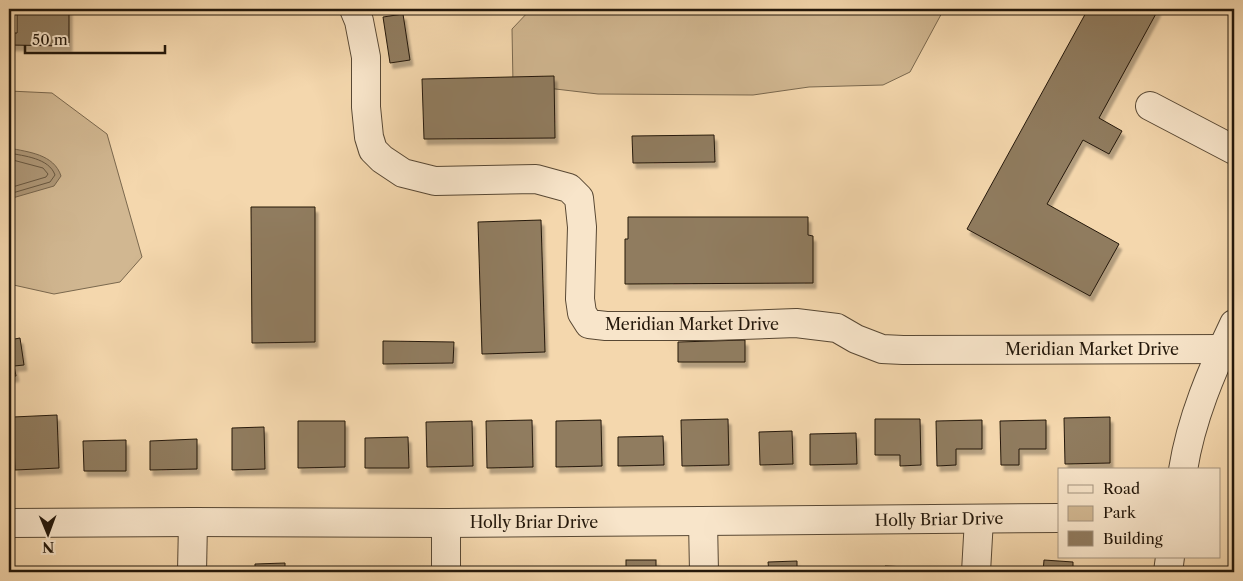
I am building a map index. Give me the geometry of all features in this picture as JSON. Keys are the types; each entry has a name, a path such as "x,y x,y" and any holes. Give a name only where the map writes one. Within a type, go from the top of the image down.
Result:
{"street":[{"name":"Meridian Market Drive","path":"354,9 359,21 366,57 366,107 372,150 382,160 403,173 435,181 536,179 568,188 579,198 582,227 580,299 582,313 589,324 606,326 796,324 837,328 856,338 889,350 1222,349"},
{"path":"1150,106 1234,150"},
{"path":"1183,468 1190,432 1222,349 1234,324"},
{"name":"Holly Briar Drive","path":"9,524 1058,518"},
{"path":"976,572 979,519"},
{"path":"703,521 704,572"},
{"path":"192,572 193,522"},
{"path":"446,522 446,572"},
{"path":"1168,572 1170,558"}],"green space":[{"path":"531,9 944,9 910,72 883,85 809,87 753,95 598,94 513,84 512,29"},
{"path":"9,91 52,93 107,134 142,257 120,282 54,294 9,284"}],"water":[{"path":"9,148 40,155 53,163 61,176 54,186 9,199"}],"building":[{"path":"17,9 69,9 69,46 9,45 9,33 17,33"},
{"path":"1088,9 1158,10 1099,118 1122,131 1109,154 1083,140 1047,204 1119,244 1090,296 967,229"},
{"path":"403,14 410,60 390,63 383,17"},
{"path":"554,76 555,138 424,139 422,79"},
{"path":"714,135 715,162 633,163 632,136"},
{"path":"251,207 315,207 315,342 252,343"},
{"path":"628,217 808,217 808,235 813,236 813,283 625,284 625,239 628,239"},
{"path":"541,220 545,352 482,354 478,222"},
{"path":"20,338 24,365 14,366 16,376 9,377 9,340"},
{"path":"745,340 745,362 678,362 678,342"},
{"path":"383,341 454,342 453,363 383,364"},
{"path":"57,415 59,468 15,470 13,417"},
{"path":"1110,417 1110,463 1065,464 1064,418"},
{"path":"728,419 729,465 682,466 681,420"},
{"path":"875,419 920,419 921,465 900,466 900,455 875,455"},
{"path":"532,420 533,467 487,468 486,421"},
{"path":"601,420 602,466 556,467 556,421"},
{"path":"982,420 982,449 956,449 956,465 937,466 936,421"},
{"path":"1046,420 1046,449 1019,449 1019,465 1001,465 1000,421"},
{"path":"298,421 345,421 345,467 298,468"},
{"path":"472,421 473,466 427,467 426,422"},
{"path":"264,427 265,469 232,470 232,428"},
{"path":"792,431 793,464 760,465 759,432"},
{"path":"856,433 857,464 810,465 810,434"},
{"path":"663,436 664,465 618,466 618,437"},
{"path":"408,437 409,468 365,468 365,438"},
{"path":"197,439 197,469 150,470 150,441"},
{"path":"126,440 126,471 84,471 83,441"},
{"path":"626,560 656,560 656,572 626,572"},
{"path":"1044,560 1073,562 1073,572 1043,572"},
{"path":"797,561 797,572 769,572 768,562"},
{"path":"285,563 285,572 255,572 255,564"},
{"path":"885,566 932,568 932,572 884,572"},
{"path":"400,568 400,572 369,572 369,569"}]}
